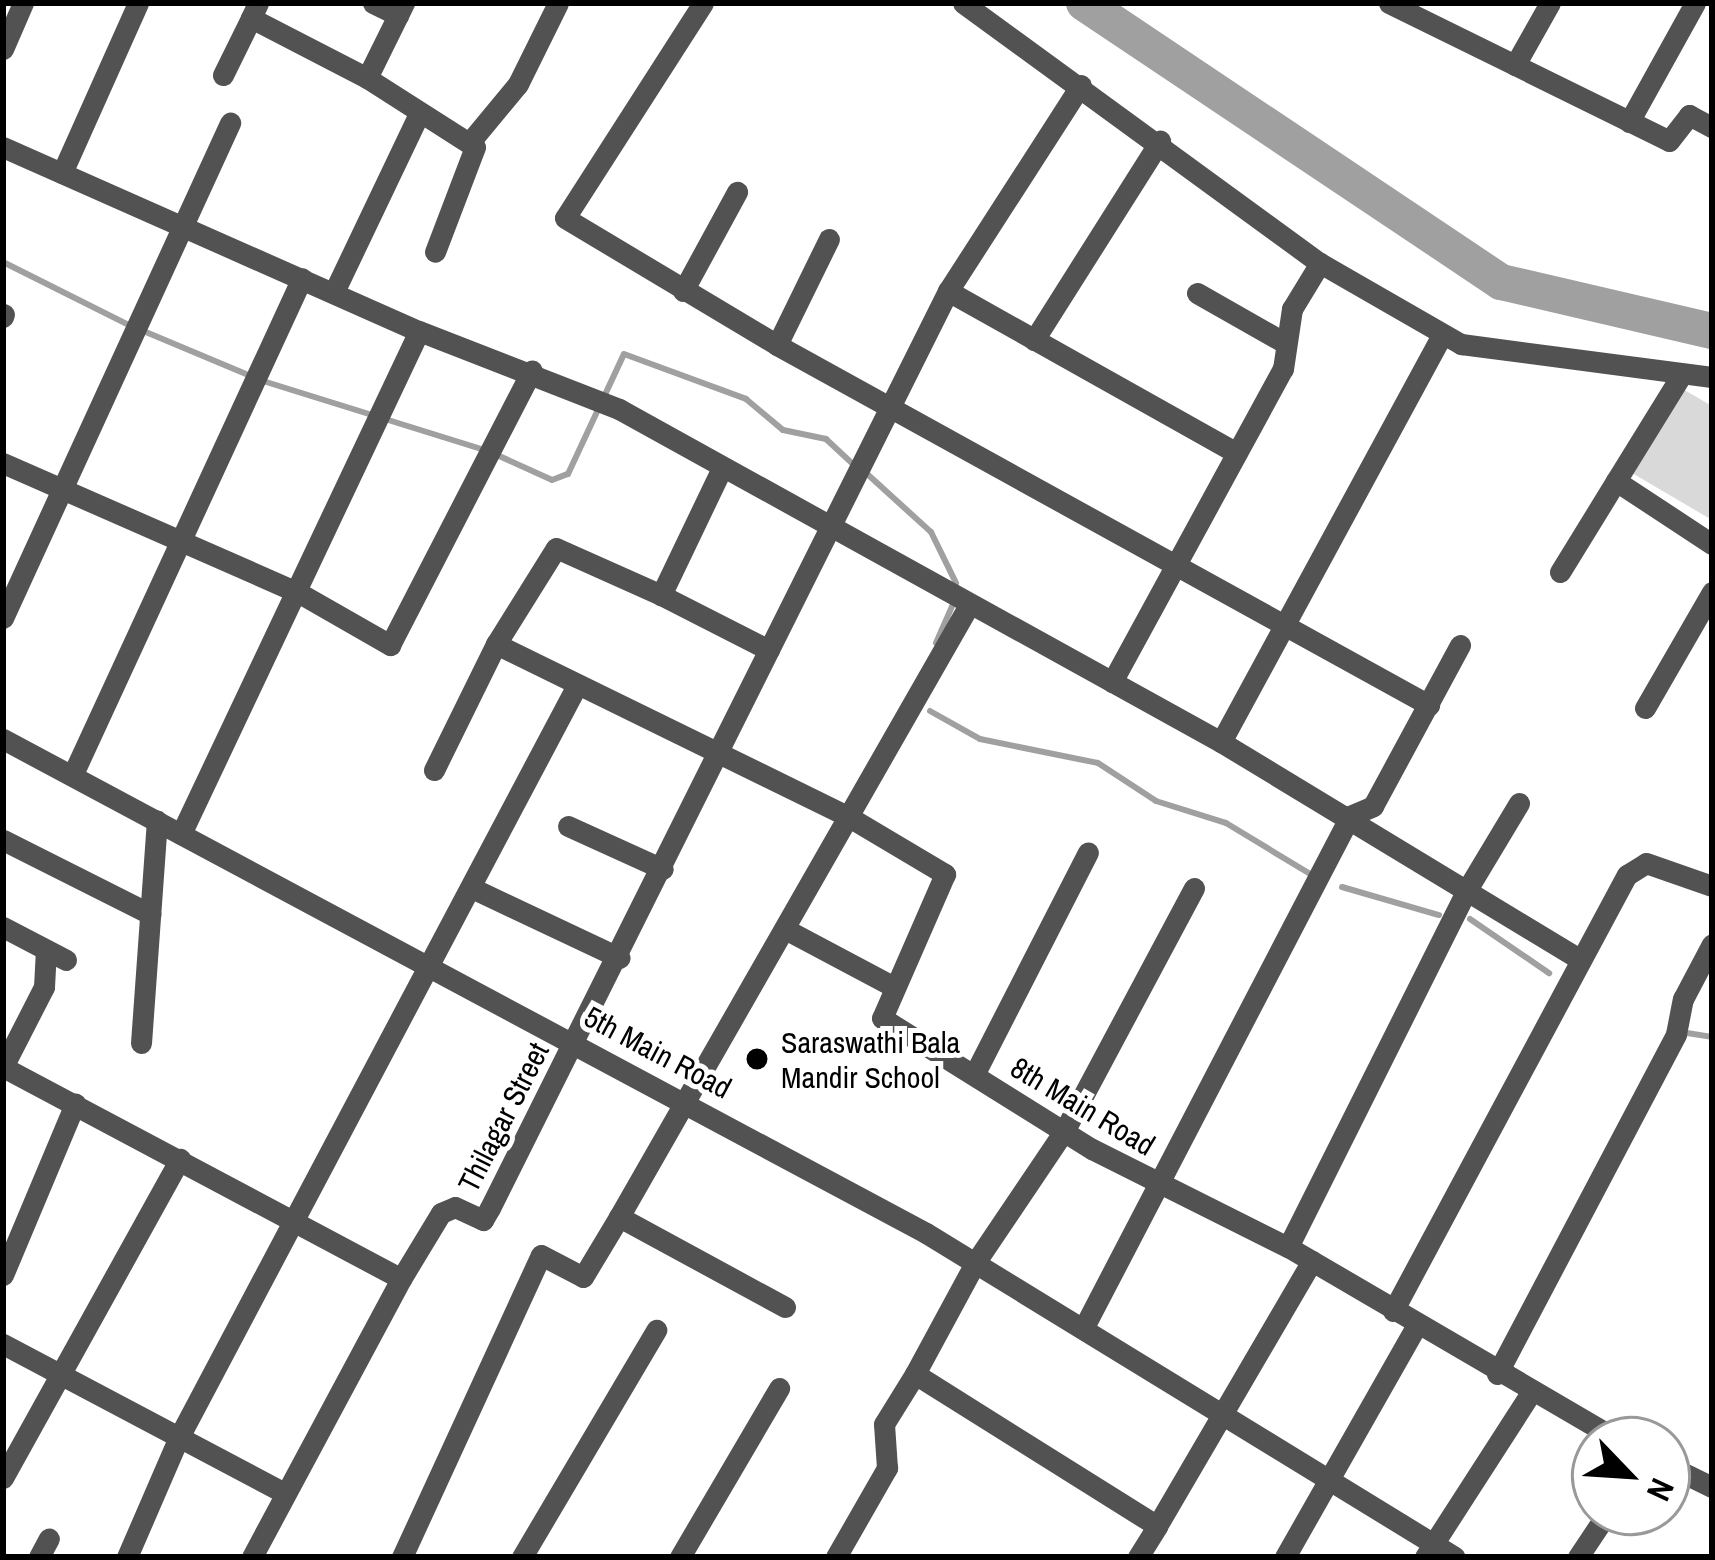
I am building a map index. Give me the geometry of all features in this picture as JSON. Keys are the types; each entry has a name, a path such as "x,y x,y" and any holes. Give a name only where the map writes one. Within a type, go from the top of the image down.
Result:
{"street":[{"path":"3,49 23,3"},
{"path":"62,173 138,3"},
{"path":"367,78 401,9 373,3"},
{"path":"470,142 518,84 558,3"},
{"path":"703,3 565,218 777,345 1429,705"},
{"path":"963,3 1160,141 1320,263 1442,334 1474,348 1712,377"},
{"path":"1389,3 1669,141 1689,115 1712,127"},
{"path":"1515,65 1550,3"},
{"path":"1629,122 1695,3"},
{"path":"223,75 254,10 470,142 476,158 435,252"},
{"name":"Thilagar Street","path":"401,1279 441,1213 455,1208 483,1220 620,958 948,291 1081,85"},
{"path":"334,292 420,112"},
{"path":"3,618 66,490 230,123"},
{"path":"1034,340 1160,141"},
{"path":"3,147 419,331 532,370 619,410 1221,742 1350,816 1465,893 1577,958"},
{"path":"683,291 737,191"},
{"path":"777,345 829,239"},
{"path":"1112,682 1283,369 1292,309 1320,263"},
{"path":"73,775 302,278"},
{"path":"948,291 1237,453"},
{"path":"1198,293 1285,343"},
{"path":"182,834 301,594 419,331"},
{"path":"1221,742 1442,334"},
{"path":"3,463 301,594 390,645 473,480 497,449 532,370"},
{"path":"1560,572 1682,374"},
{"path":"661,595 721,470"},
{"path":"1616,481 1712,544"},
{"path":"434,770 496,644 556,548 769,650"},
{"path":"1646,708 1712,592"},
{"path":"402,1557 541,1255 583,1277 968,604"},
{"path":"496,644 849,817 945,874 892,986 785,929"},
{"path":"1083,1330 1350,816 1373,806 1460,645"},
{"path":"128,1557 178,1439 294,1217 432,970 577,685"},
{"name":"5th Main Road","path":"5,747 73,775 432,970 684,1098 975,1263 1329,1479 1430,1550 1455,1557"},
{"path":"1288,1246 1465,893 1519,803"},
{"path":"141,1043 157,821"},
{"path":"568,826 663,869"},
{"path":"3,840 150,914"},
{"path":"974,1075 1088,852"},
{"path":"1393,1311 1577,958 1627,874 1646,863 1712,886"},
{"path":"836,1557 886,1468 884,1424 975,1263 1064,1131 1194,887"},
{"path":"474,889 620,958"},
{"path":"3,927 56,955 3,1067 294,1217 401,1279 252,1557"},
{"path":"1497,1375 1676,1034 1683,999 1712,944"},
{"name":"8th Main Road","path":"892,986 882,1018 1160,1188 1288,1246 1572,1416"},
{"path":"3,1275 75,1104"},
{"path":"3,1478 65,1377 180,1159"},
{"path":"619,1217 784,1307"},
{"path":"1138,1557 1218,1412 1312,1261"},
{"path":"1285,1557 1417,1325"},
{"path":"522,1557 656,1330"},
{"path":"3,1344 285,1493"},
{"path":"915,1374 1157,1526"},
{"path":"680,1557 779,1388"},
{"path":"1430,1550 1530,1394"}],"shaded area":[{"path":"1681,388 1712,406 1712,520 1632,473"}],"waterway":[{"path":"1084,3 1501,282 1712,331"},
{"path":"3,262 129,325"},
{"path":"141,330 251,376"},
{"path":"497,455 552,480 568,474 624,354 746,399 783,430 826,439 852,463"},
{"path":"263,381 485,450"},
{"path":"865,472 931,532 956,583"},
{"path":"936,643 953,604"},
{"path":"930,711 980,739 1098,763 1156,801 1226,823 1312,875"},
{"path":"1342,887 1439,915"},
{"path":"1470,919 1549,973"},
{"path":"1687,1033 1712,1037"}],"place":[{"name":"Saraswathi Bala Mandir School","path":"757,1059"}]}
